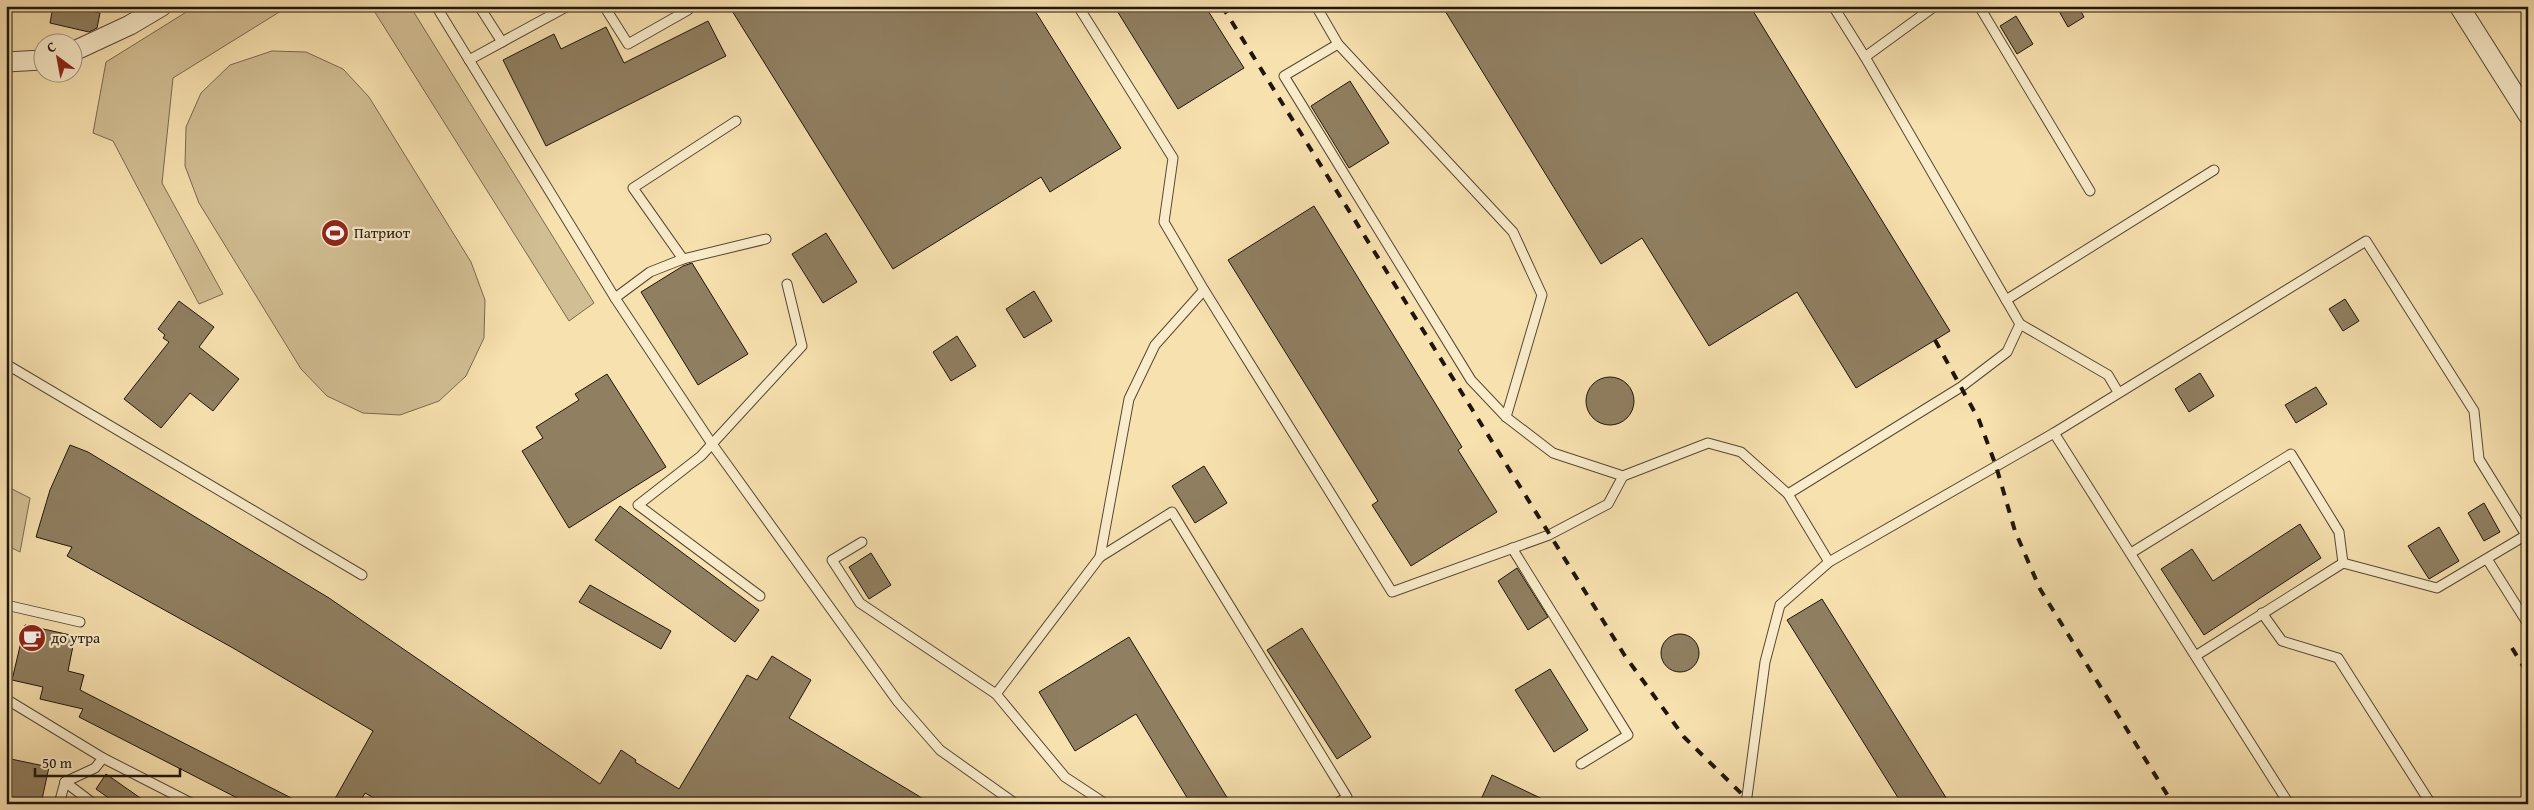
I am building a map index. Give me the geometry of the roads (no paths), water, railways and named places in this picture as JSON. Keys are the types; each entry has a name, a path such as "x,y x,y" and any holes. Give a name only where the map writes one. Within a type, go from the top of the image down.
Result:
{"street":[{"path":"82,47 130,25 162,6"},
{"path":"2459,6 2528,115"},
{"path":"6,62 32,61"}],"lane":[{"path":"436,6 614,298 712,444 898,702 940,750 1016,804"},
{"path":"480,6 502,42"},
{"path":"469,60 568,6"},
{"path":"604,6 628,44 688,10 685,6"},
{"path":"1078,6 1173,158 1164,222 1204,290 1392,592 1549,535 1608,504 1622,476"},
{"path":"1316,6 1338,44 1513,232 1542,295 1506,417"},
{"path":"1833,6 1865,57 2020,324 2108,375 2118,392"},
{"path":"1865,57 1935,6"},
{"path":"1979,6 2090,190"},
{"path":"1338,44 1284,76 1471,380 1506,417 1553,453 1622,476 1708,443 1741,452 1788,494 1829,562"},
{"path":"683,259 633,188 736,121"},
{"path":"2006,300 2214,170"},
{"path":"614,298 650,272 683,259 766,239"},
{"path":"1746,804 1765,662 1780,605 1829,562 2054,433 2366,241 2474,411 2479,459 2527,535 2437,588 2343,563 2197,655"},
{"path":"760,596 638,505 701,456 802,346 787,284"},
{"path":"1100,558 1129,399 1155,345 1204,290"},
{"path":"1788,494 1961,387 2006,352 2020,324"},
{"path":"6,364 362,575"},
{"path":"2054,433 2197,655 2289,804"},
{"path":"2132,553 2291,454 2339,532 2343,563"},
{"path":"996,694 1100,558 1172,512 1347,797 1336,804"},
{"path":"862,542 832,560 860,603 996,694 1065,777 1106,804"},
{"path":"1512,548 1628,735 1580,764"},
{"path":"2487,559 2528,624"},
{"path":"6,605 80,622"},
{"path":"2262,613 2282,641 2338,658 2431,804"},
{"path":"6,699 103,758 193,804"},
{"path":"65,782 95,768 103,758"},
{"path":"60,804 65,782"},
{"path":"65,782 94,804"}],"railway":[{"path":"1222,6 1625,656 1684,737 1752,804"},
{"path":"1935,340 1979,420 1996,466 2015,531 2040,589 2173,804"},
{"path":"2512,648 2528,674"}],"place":[{"name":"Патриот","path":"335,233"},
{"name":"до утра","path":"32,638"}]}
